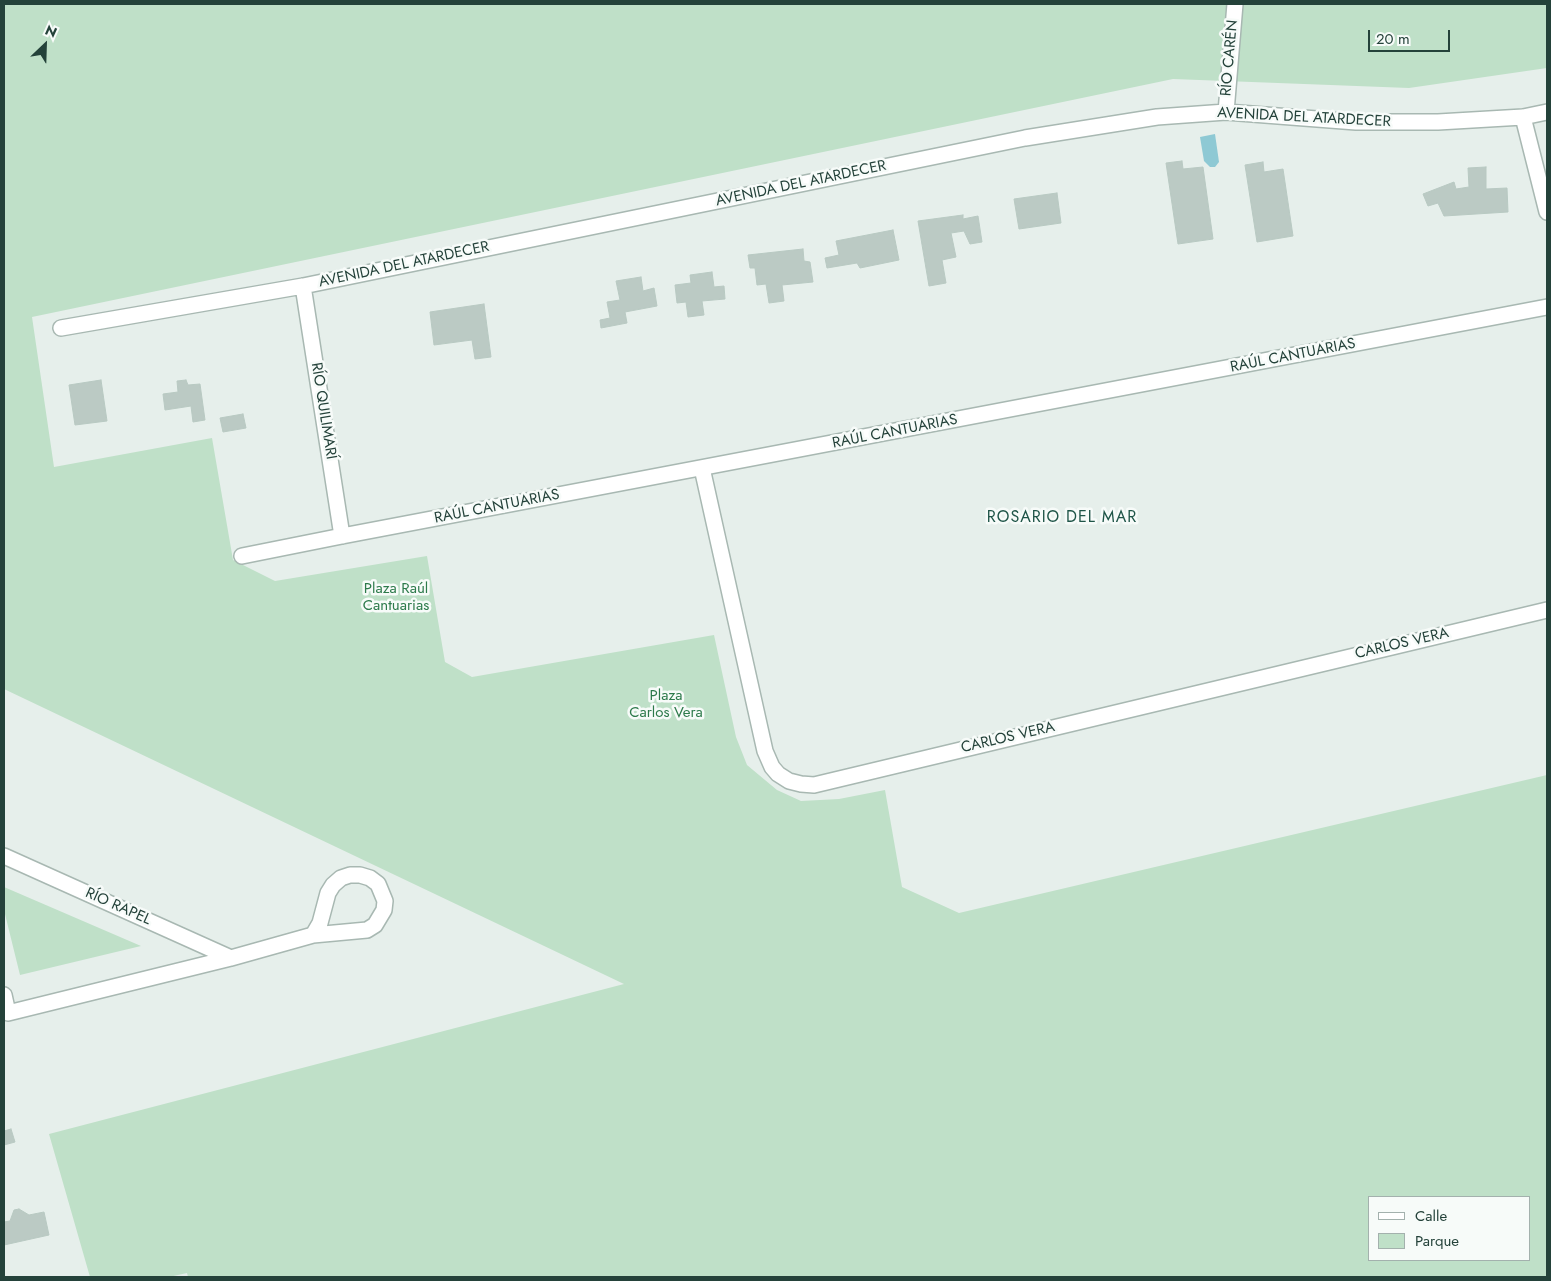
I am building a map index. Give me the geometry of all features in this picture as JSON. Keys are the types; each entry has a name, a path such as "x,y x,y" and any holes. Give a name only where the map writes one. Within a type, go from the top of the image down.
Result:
{"street":[{"name":"RÍO CARÉN","path":"1226,112 1235,4"},
{"name":"AVENIDA DEL ATARDECER","path":"61,328 303,286 1025,138 1157,117 1226,112 1356,122 1438,122 1523,117 1547,112"},
{"path":"1523,117 1547,212"},
{"name":"RÍO QUILIMARÍ","path":"303,286 342,536"},
{"name":"RAÚL CANTUARIAS","path":"242,556 1547,307"},
{"name":"CARLOS VERA","path":"702,468 765,751 772,767 778,774 789,781 801,784 814,785 1547,610"},
{"name":"RÍO RAPEL","path":"4,856 231,958"},
{"path":"4,995 8,1013 231,958 313,935 367,930 375,925 384,910 385,901 378,884 370,878 350,875 341,878 333,884 328,893 320,922 313,935"}],"green space":[{"path":"4,4 1547,4 1547,68 1409,88 1173,79 32,317 54,467 212,438 233,560 275,581 427,556 445,662 472,677 714,635 736,737 747,765 777,790 801,801 839,799 885,790 902,887 959,913 1547,775 1547,1277 188,1277 187,1273 169,1277 90,1277 49,1134 624,984 4,689"},
{"path":"4,887 141,946 20,975 4,910"}],"water":[{"path":"1215,134 1219,162 1215,167 1210,167 1204,161 1200,137"}],"building":[{"path":"1182,161 1183,169 1203,167 1213,239 1178,244 1166,163"},
{"path":"1263,162 1264,172 1283,169 1293,236 1257,242 1245,165"},
{"path":"1486,167 1486,189 1507,188 1508,212 1444,216 1438,203 1428,206 1423,194 1454,182 1456,189 1469,187 1468,168"},
{"path":"1057,193 1061,223 1019,229 1014,199"},
{"path":"963,215 963,219 978,216 982,242 970,244 964,231 951,233 956,257 942,260 946,283 929,286 918,221"},
{"path":"893,230 899,260 860,268 857,263 827,268 825,258 839,255 836,241"},
{"path":"803,249 804,261 810,262 813,282 782,285 784,301 769,303 766,284 757,285 755,268 750,268 748,255"},
{"path":"712,272 714,287 724,286 725,299 702,301 704,315 688,317 686,302 677,303 675,285 691,283 690,275"},
{"path":"641,277 643,291 654,288 657,306 625,312 627,323 601,328 600,320 610,318 607,302 620,300 616,281"},
{"path":"484,304 491,357 475,359 472,340 434,345 430,312"},
{"path":"101,380 107,421 75,425 69,385"},
{"path":"186,380 188,385 200,384 205,420 193,422 191,406 165,410 163,394 178,392 177,381"},
{"path":"243,414 246,428 223,432 220,418"},
{"path":"11,1129 15,1142 4,1145 4,1131"},
{"path":"19,1209 29,1215 44,1212 49,1235 4,1245 4,1222 10,1221 14,1210"}],"district":[{"name":"ROSARIO DEL MAR","path":"1062,518"}],"park label":[{"name":"Plaza Raúl Cantuarias","path":"396,598"},
{"name":"Plaza Carlos Vera","path":"666,704"}]}
